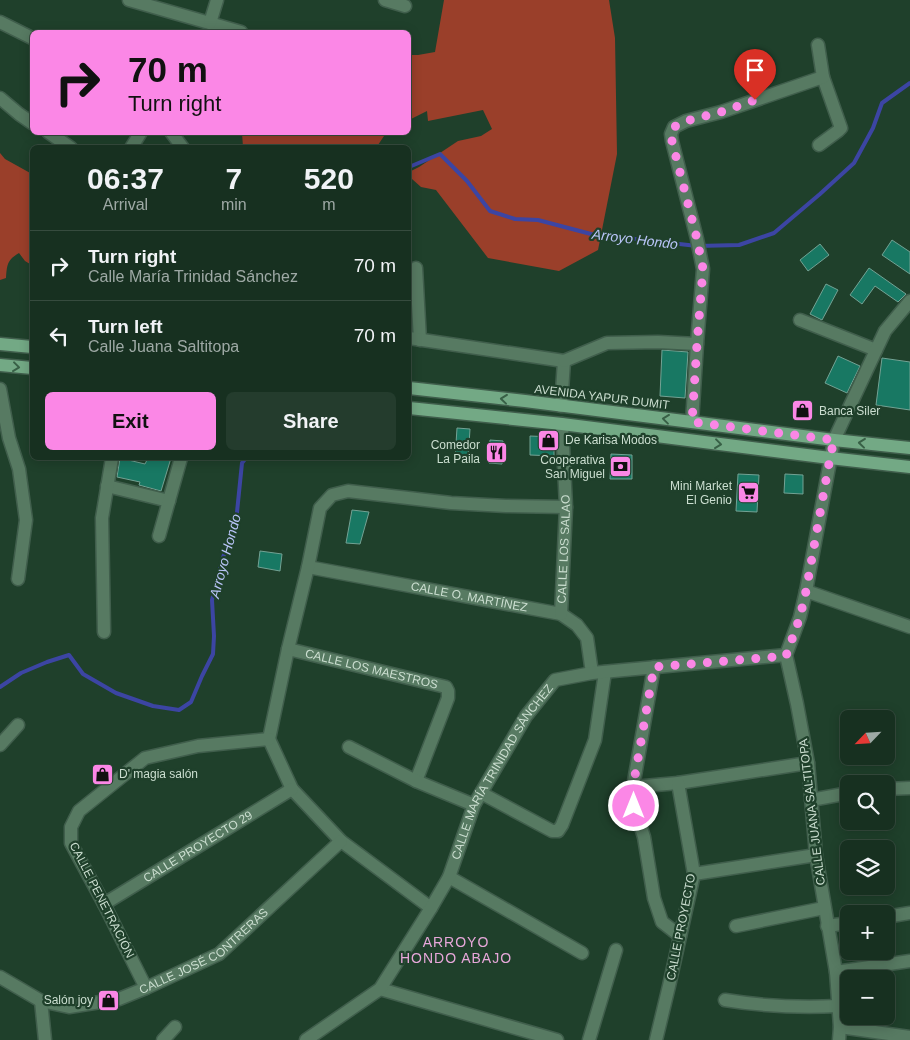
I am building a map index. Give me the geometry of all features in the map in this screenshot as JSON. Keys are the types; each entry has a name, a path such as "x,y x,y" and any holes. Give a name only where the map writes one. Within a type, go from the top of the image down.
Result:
{"main road":[{"path":"0,344 30,347"},
{"path":"0,365 30,368"},
{"name":"AVENIDA YAPUR DUMIT","path":"411,388 910,448"},
{"path":"411,408 562,424 910,468"}],"street":[{"path":"129,0 233,30"},
{"path":"210,24 217,0"},
{"path":"384,0 405,6"},
{"path":"0,22 30,37"},
{"path":"818,46 823,77 841,128 819,145"},
{"path":"692,422 703,262 671,134 674,127 686,121 721,112 823,77"},
{"path":"0,98 30,122"},
{"path":"52,135 67,145"},
{"path":"416,268 414,340 564,361 607,344 658,342 697,344"},
{"path":"786,656 800,617 806,591 834,440 885,331 910,301"},
{"path":"800,320 876,350"},
{"path":"561,406 564,361"},
{"path":"0,389 9,438 20,469 26,520 18,578"},
{"name":"CALLE LOS SALAO","path":"561,614 566,507 562,424"},
{"path":"104,632 102,518 112,460"},
{"path":"159,536 180,460"},
{"path":"107,486 169,501"},
{"path":"431,908 341,842 292,788 269,739 320,508 332,495 348,491 451,503 566,507"},
{"name":"CALLE O. MARTÍNEZ","path":"308,567 561,614 577,625 587,638 592,673"},
{"path":"806,591 910,627"},
{"name":"CALLE LOS MAESTROS","path":"288,649 446,686 448,698 416,781"},
{"name":"CALLE MARÍA TRINIDAD SÁNCHEZ","path":"306,1040 380,989 449,877 474,805 481,792 526,716 555,680 592,673 786,656"},
{"name":"CALLE JUANA SALTITOPA","path":"786,656 808,763 816,855 836,972 840,1026 839,1040"},
{"path":"654,667 633,787 634,806 644,837 654,898 662,922 680,936"},
{"path":"481,792 552,831 558,831 595,740 605,672"},
{"path":"0,745 18,725"},
{"name":"CALLE PENETRACIÓN","path":"146,988 71,843 71,827 79,811 144,758 198,746 269,739"},
{"path":"349,747 416,781 474,805"},
{"path":"633,787 678,783 808,763"},
{"name":"CALLE PROYECTO","path":"656,1040 694,874 678,783"},
{"name":"CALLE PROYECTO 29","path":"104,904 292,788"},
{"path":"895,789 910,789"},
{"path":"811,800 840,795"},
{"name":"CALLE JOSÉ CONTRERAS","path":"0,977 41,1001 69,1007 119,1000 219,954 341,842"},
{"path":"694,874 816,855"},
{"path":"449,877 582,954"},
{"path":"736,926 824,908"},
{"path":"895,916 910,913"},
{"path":"827,926 840,924"},
{"path":"589,1040 616,950"},
{"path":"836,972 910,961"},
{"path":"380,989 557,1040"},
{"path":"725,1000 758,1004 838,1006"},
{"path":"41,1001 45,1040"},
{"path":"840,1026 910,1038"},
{"path":"163,1040 175,1027"}],"shaded area":[{"path":"444,0 609,0 615,38 617,154 598,250 559,271 488,258 436,190 421,187 411,180 411,171 458,141 481,136 492,129 483,110 428,121 427,111 411,119 411,55 435,52"},
{"path":"242,135 385,135 378,145 243,145"},
{"path":"0,153 5,159 30,173 30,264 19,253 8,263 6,278 0,280"}],"building":[{"path":"892,240 910,252 910,274 882,255"},
{"path":"820,244 829,255 808,271 800,260"},
{"path":"869,268 906,294 898,302 875,286 862,304 850,295"},
{"path":"826,284 838,290 822,320 810,314"},
{"path":"662,350 688,352 685,398 660,396"},
{"path":"838,356 860,366 847,393 825,383"},
{"path":"882,358 910,362 910,410 876,405"},
{"path":"457,428 470,429 468,460 455,459"},
{"path":"530,436 554,437 554,456 530,455"},
{"name":"Comedor La Paila","path":"490,440 503,441 502,464 489,463"},
{"name":"Cooperativa San Miguel","path":"611,454 632,455 632,479 610,479"},
{"path":"120,460 145,464 147,460 170,460 161,491 139,485 140,482 117,477"},
{"name":"Mini Market El Genio","path":"738,474 759,475 757,512 736,511"},
{"path":"785,474 803,475 803,494 784,493"},
{"path":"352,510 369,512 360,544 346,543"},
{"path":"260,551 282,554 280,571 258,567"}],"waterway":[{"name":"Arroyo Hondo","path":"411,166 440,154 467,181 490,211 515,219 538,220 591,234 697,246 739,245 774,233 854,163 873,128 882,103 910,83"},
{"name":"Arroyo Hondo","path":"0,687 21,673 69,655 83,674 116,693 153,706 179,710 191,702 213,654 212,600 222,560 236,522 242,463 244,460"}],"place":[{"name":"Banca Siler","path":"803,411"},
{"name":"De Karisa Modos","path":"549,440"},
{"name":"Comedor La Paila","path":"496,452"},
{"name":"Cooperativa San Miguel","path":"621,467"},
{"name":"Mini Market El Genio","path":"748,493"},
{"name":"D' magia salón","path":"103,774"},
{"name":"Salón joy","path":"109,1000"}],"district":[{"name":"ARROYO HONDO ABAJO","path":"456,950"}],"route":[{"path":"634,806 633,787 654,667 786,656 800,617 806,591 834,440 692,422 703,262 671,134 674,127 686,121 721,112 755,100"}]}
